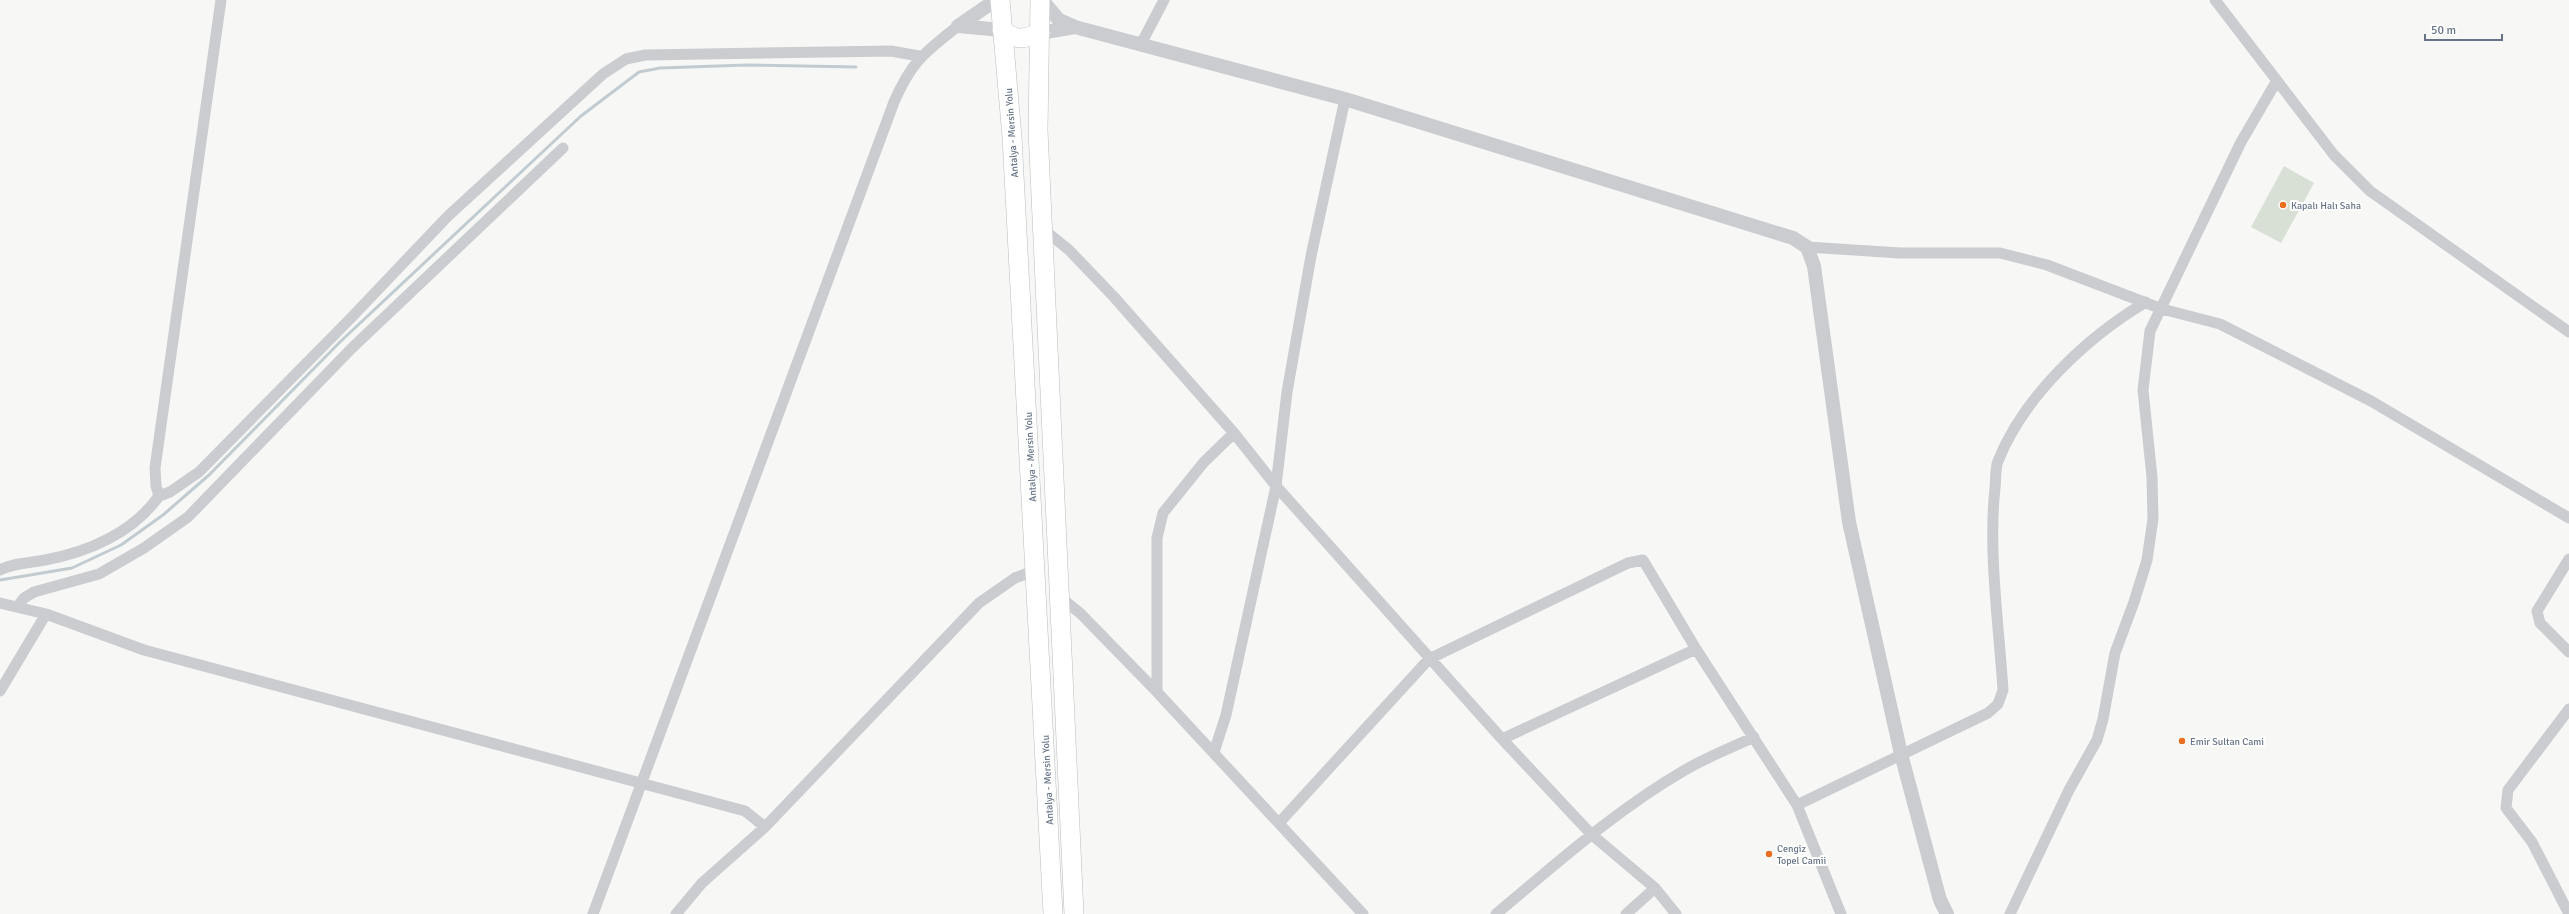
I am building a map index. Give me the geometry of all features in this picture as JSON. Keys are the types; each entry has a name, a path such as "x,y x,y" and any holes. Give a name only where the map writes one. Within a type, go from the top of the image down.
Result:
{"highway":[{"name":"Antalya - Mersin Yolu","path":"1000,0 1012,137 1053,914"},
{"name":"Antalya - Mersin Yolu","path":"1041,0 1038,130 1058,596 1074,914"},
{"path":"1002,30 1011,37 1020,40 1040,34"}],"street":[{"path":"159,496 156,486 155,468 221,0"},
{"path":"593,914 903,80 919,56 958,26 996,0"},
{"path":"1041,0 1059,20 1075,27 1345,99 1792,238 1807,247 1900,253 2000,253 2048,265 2162,309 2220,324 2371,401 2569,518"},
{"path":"1141,44 1164,0"},
{"path":"2215,0 2276,82 2334,155 2370,191 2569,332"},
{"path":"958,26 1002,30"},
{"path":"1040,34 1075,27"},
{"path":"0,570 11,565 63,557 96,545 122,531 149,510 159,496 170,492 198,472 350,320 448,216 603,74 626,59 645,55 891,51 919,56"},
{"path":"2010,914 2069,790 2097,740 2103,719 2115,653 2134,602 2146,560 2153,519 2152,477 2143,390 2144,363 2150,331 2162,309 2241,142 2276,82"},
{"path":"1214,752 1226,715 1276,486 1287,392 1311,256 1345,99"},
{"path":"18,606 24,598 34,592 98,574 144,548 188,517 352,348 562,148"},
{"path":"1042,230 1069,250 1114,296 1234,433 1276,486 1502,739 1591,834 1655,888 1676,914"},
{"path":"1807,247 1814,266 1848,522 1901,754 1940,900 1947,914"},
{"path":"1797,805 1988,713 1998,704 2003,690 1992,515 1998,462 2026,411 2058,372 2116,320 2146,302"},
{"path":"1158,692 1157,538 1163,513 1204,462 1234,433"},
{"path":"2569,559 2537,612 2540,623 2569,652"},
{"path":"1280,823 1429,659 1628,563 1643,560 1696,648 1797,805 1841,914"},
{"path":"676,914 702,883 765,827 979,603 1015,578 1036,570"},
{"path":"1058,596 1081,614 1158,692 1363,914"},
{"path":"0,603 18,606 46,614 144,650 641,785 745,811 765,827"},
{"path":"0,691 46,614"},
{"path":"1502,739 1696,648"},
{"path":"2569,709 2508,790 2506,808 2532,842 2569,914"},
{"path":"1496,914 1591,834 1686,770 1754,737"},
{"path":"1626,914 1655,888"}],"shaded area":[{"name":"Kapalı Halı Saha","path":"2284,166 2314,183 2281,243 2251,227"}],"waterway":[{"path":"0,580 72,568 121,545 163,515 209,475 341,341 581,116 639,72 660,68 747,65 856,67"}],"place":[{"name":"Kapalı Halı Saha","path":"2283,205"},
{"name":"Emir Sultan Cami","path":"2182,741"},
{"name":"Cengiz Topel Camii","path":"1769,854"}]}
